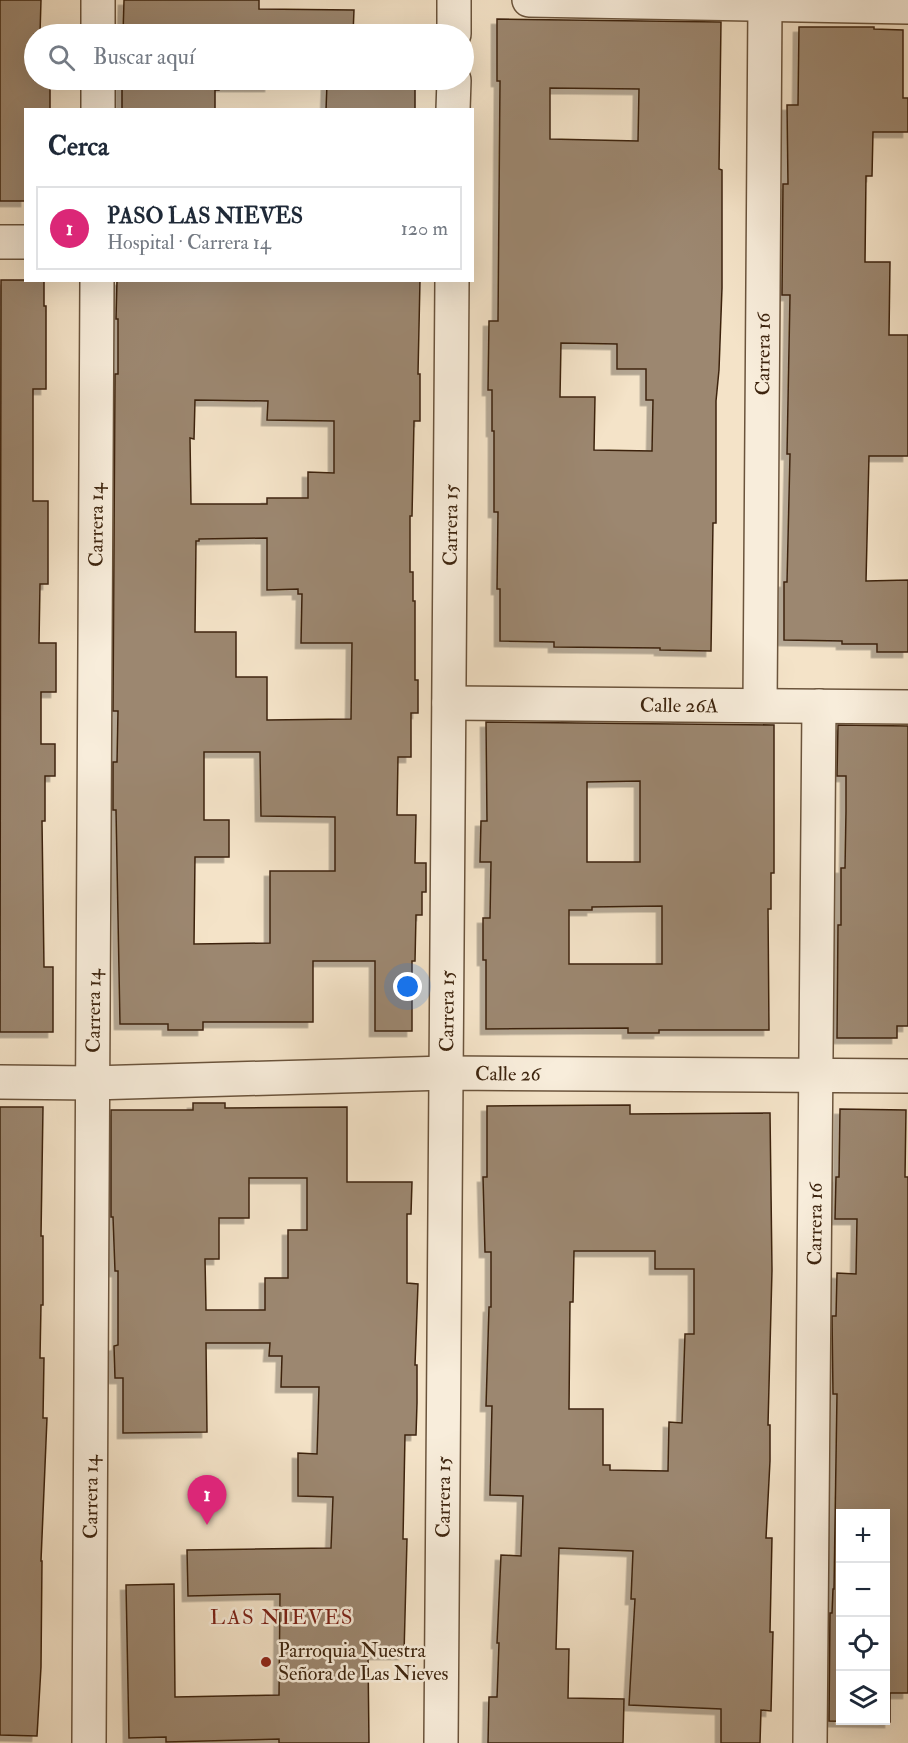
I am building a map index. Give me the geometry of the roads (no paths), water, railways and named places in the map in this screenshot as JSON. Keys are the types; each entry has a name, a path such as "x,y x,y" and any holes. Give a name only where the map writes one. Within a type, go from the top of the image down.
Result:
{"street":[{"path":"98,0 98,24"},
{"path":"454,0 454,24"},
{"path":"529,0 908,7"},
{"name":"Carrera 16","path":"760,705 765,4"},
{"path":"98,90 98,108"},
{"path":"453,108 454,90"},
{"path":"0,242 24,242"},
{"name":"Carrera 14","path":"89,1743 97,282"},
{"name":"Carrera 15","path":"441,1743 452,282"},
{"name":"Calle 26A","path":"449,704 908,707"},
{"name":"Carrera 16","path":"810,1743 819,706"},
{"name":"Calle 26","path":"0,1082 92,1083 446,1073 908,1076"}],"place":[{"name":"PASO LAS NIEVES","path":"207,1525"},
{"name":"Parroquia Nuestra Señora de Las Nieves","path":"266,1662"}],"district":[{"name":"LAS NIEVES","path":"282,1617"}]}
